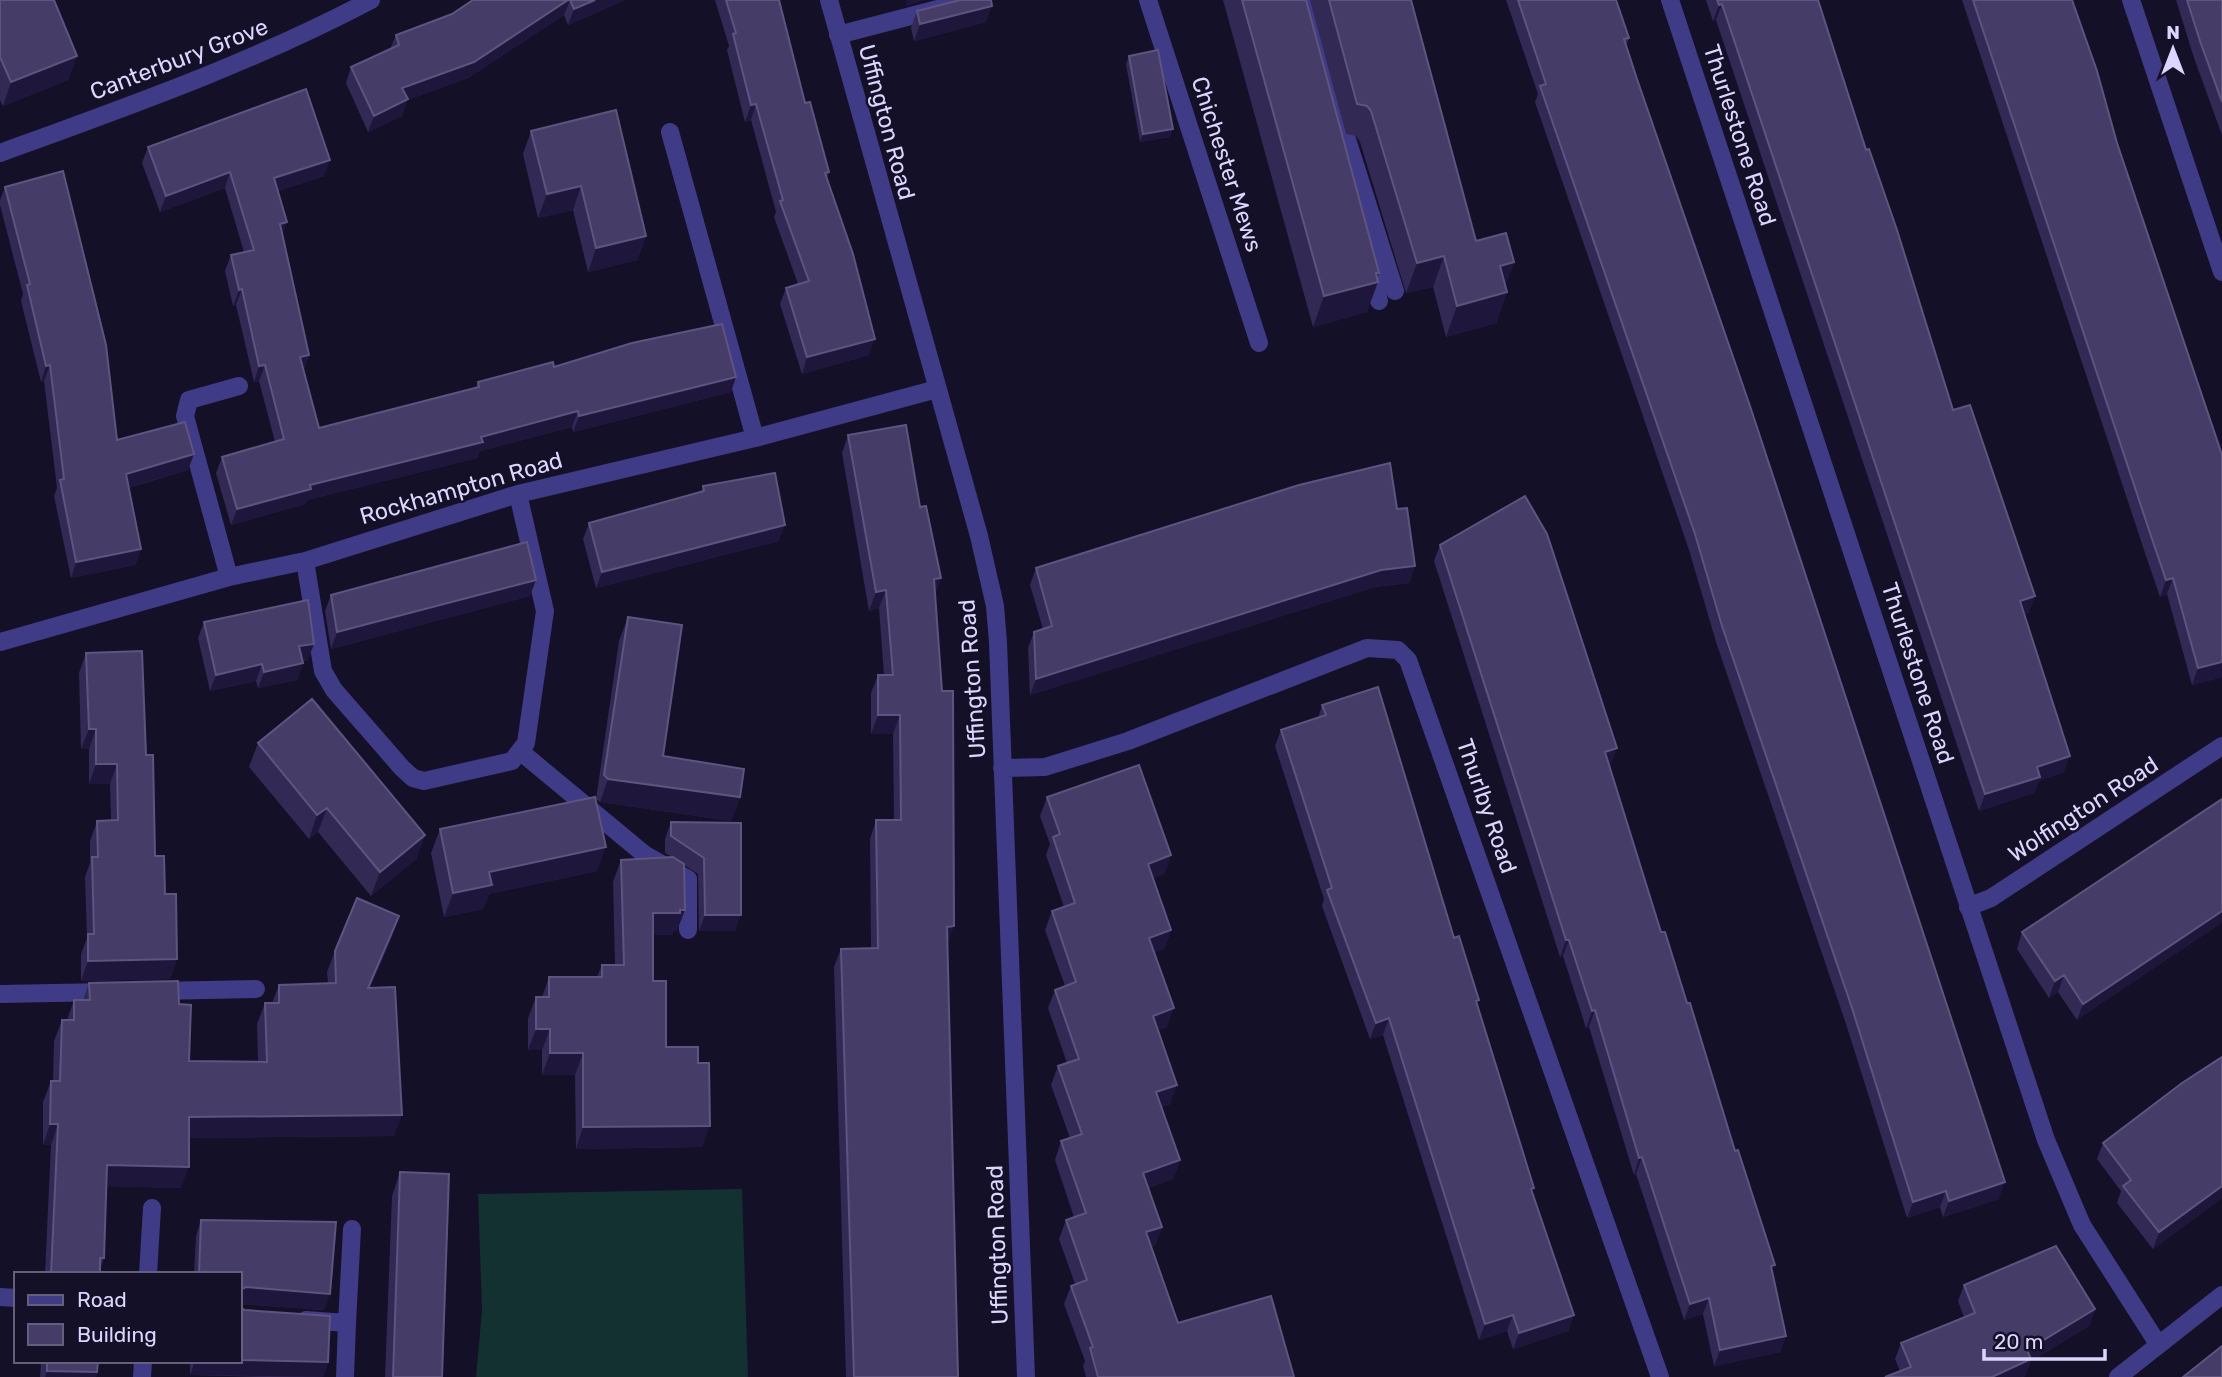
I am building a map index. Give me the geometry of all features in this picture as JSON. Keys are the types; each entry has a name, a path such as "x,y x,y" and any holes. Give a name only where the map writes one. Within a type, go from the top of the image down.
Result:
{"street":[{"name":"Canterbury Grove","path":"0,153 216,74 299,38 370,0"},
{"name":"Uffington Road","path":"829,0 979,536 995,606 1026,1377"},
{"path":"838,35 972,0"},
{"name":"Chichester Mews","path":"1148,0 1259,343"},
{"path":"1301,0 1395,291"},
{"path":"1301,0 1379,301"},
{"name":"Thurlestone Road","path":"1670,0 2046,1140 2082,1225 2158,1344"},
{"path":"2131,0 2222,272"},
{"path":"670,132 755,438"},
{"path":"229,577 186,416 189,400 239,386"},
{"name":"Rockhampton Road","path":"0,642 229,577 305,561 518,494 755,438 937,389"},
{"path":"305,561 323,671 334,690 402,768 413,778 439,780 512,761 521,752 528,730 545,611 518,494"},
{"name":"Thurlby Road","path":"1002,768 1045,767 1128,741 1367,648 1398,650 1408,660 1660,1377"},
{"name":"Wolfington Road","path":"1968,907 1992,898 2222,746"},
{"path":"521,752 644,854 688,879 688,930"},
{"path":"0,993 257,989"},
{"path":"148,1272 152,1208"},
{"path":"345,1377 352,1229"},
{"path":"2118,1377 2222,1295"},
{"path":"293,1319 347,1323"}],"green space":[{"path":"742,1189 748,1377 476,1377 482,1310 478,1194"}],"building":[{"path":"0,0 54,0 77,56 11,82 0,57"},
{"path":"473,0 568,0 474,62 402,88 408,99 374,116 351,67 399,45 396,35 452,14"},
{"path":"570,0 595,0 574,9"},
{"path":"726,0 779,0 805,103 810,102 829,172 825,173 853,254 875,339 807,357 786,288 809,281 780,201 783,200 756,104 751,105"},
{"path":"960,0 991,0 992,6 920,24 917,11"},
{"path":"1242,0 1306,0 1379,273 1376,273 1378,282 1324,296"},
{"path":"1329,0 1411,0 1476,241 1506,233 1514,262 1500,266 1507,292 1457,306 1444,256 1417,263 1371,111 1367,106 1357,104"},
{"path":"1518,0 1616,0 1629,38 1624,39 1637,79 1750,406 2005,1182 1949,1201 1946,1191 1913,1202 1852,1008 1722,626 1695,534 1540,86 1546,84"},
{"path":"1717,0 1818,0 1866,150 1869,149 1897,230 1953,410 1970,405 2035,596 2020,601 2070,756 2037,767 2040,777 1985,794 1722,4 1719,5"},
{"path":"1973,0 2072,0 2222,455 2222,662 2198,668 2173,578 2166,580"},
{"path":"2187,0 2222,0 2222,102 2200,41"},
{"path":"1158,50 1173,129 1143,134 1129,56"},
{"path":"306,89 330,160 274,178 287,222 280,224 309,355 300,357 319,428 479,387 478,382 553,362 554,367 632,343 722,324 736,377 579,416 578,411 481,437 483,442 310,485 311,489 237,509 222,457 284,439 265,365 259,366 242,289 239,290 231,255 254,250 230,172 166,196 148,147"},
{"path":"616,110 646,236 596,248 581,186 547,194 531,131"},
{"path":"63,171 106,345 117,440 185,422 194,454 126,474 141,549 76,562 60,480 64,479 50,365 46,366 27,285 30,284 5,187"},
{"path":"906,425 920,507 926,506 941,578 934,579 942,691 953,691 954,926 947,927 958,1377 854,1377 841,949 878,948 876,820 901,820 900,715 878,715 878,675 893,675 886,590 876,592 848,435"},
{"path":"1390,463 1397,509 1407,508 1415,566 1381,570 1036,679 1034,632 1052,626 1036,568 1299,485"},
{"path":"775,473 785,525 602,572 589,523 704,491 703,486"},
{"path":"1525,496 1547,534 1617,748 1605,752 1661,932 1665,932 1687,1003 1690,1003 1735,1151 1738,1150 1775,1265 1771,1266 1786,1336 1720,1350 1709,1298 1690,1304 1642,1157 1639,1158 1595,1010 1592,1011 1569,940 1566,940 1440,545"},
{"path":"527,542 536,580 337,632 331,595"},
{"path":"308,600 314,644 299,646 303,663 264,672 262,664 216,675 204,622"},
{"path":"628,617 682,625 663,756 744,769 740,797 608,779 604,775"},
{"path":"142,651 146,755 153,755 155,856 164,856 165,894 176,894 177,959 88,961 88,934 94,934 92,857 98,857 97,821 118,820 117,764 96,764 96,729 89,729 86,653"},
{"path":"1378,687 1454,938 1459,936 1479,1000 1476,1001 1534,1188 1531,1189 1574,1315 1519,1333 1513,1315 1485,1324 1389,1018 1376,1023 1327,890 1332,888 1281,730 1326,715 1322,705"},
{"path":"312,699 425,835 380,872 327,808 317,815 258,743"},
{"path":"1139,765 1171,855 1148,864 1171,930 1149,938 1174,1008 1153,1016 1177,1085 1156,1092 1180,1160 1143,1173 1162,1227 1146,1232 1178,1323 1271,1296 1294,1377 1098,1377 1090,1348 1093,1347 1071,1286 1087,1280 1066,1220 1086,1213 1061,1141 1082,1134 1058,1066 1079,1059 1055,990 1076,982 1052,911 1075,903 1053,837 1060,834 1047,797"},
{"path":"595,797 606,847 489,872 492,885 453,893 440,829"},
{"path":"2222,799 2222,911 2083,1004 2064,975 2055,981 2022,932"},
{"path":"671,822 741,823 741,915 705,915 704,858 671,836"},
{"path":"673,857 684,864 685,910 680,910 680,913 653,913 653,981 666,981 666,1047 698,1047 698,1063 709,1063 710,1126 583,1127 583,1053 550,1053 550,1029 536,1029 536,997 549,997 549,977 602,977 602,965 624,965 621,860"},
{"path":"357,898 399,916 368,988 395,987 402,1115 189,1117 189,1167 107,1165 104,1258 100,1258 100,1272 51,1272 58,1124 50,1124 51,1081 60,1081 62,1020 74,1020 74,1000 90,1000 89,983 178,981 179,1004 191,1005 189,1061 267,1062 265,1003 279,1003 279,985 336,983 335,951"},
{"path":"2222,1057 2222,1186 2159,1232 2123,1186 2131,1180 2103,1143 2182,1083"},
{"path":"400,1172 449,1174 442,1377 393,1377"},
{"path":"201,1220 336,1222 330,1294 246,1287 242,1289 242,1272 199,1272"},
{"path":"2056,1246 2095,1309 2027,1350 2031,1359 1992,1377 1885,1377 1911,1367 1901,1343 1975,1313 1964,1285"},
{"path":"242,1309 330,1316 328,1362 242,1360"},
{"path":"2222,1346 2222,1377 2183,1377"},
{"path":"47,1363 98,1363 97,1372 47,1371"}]}
